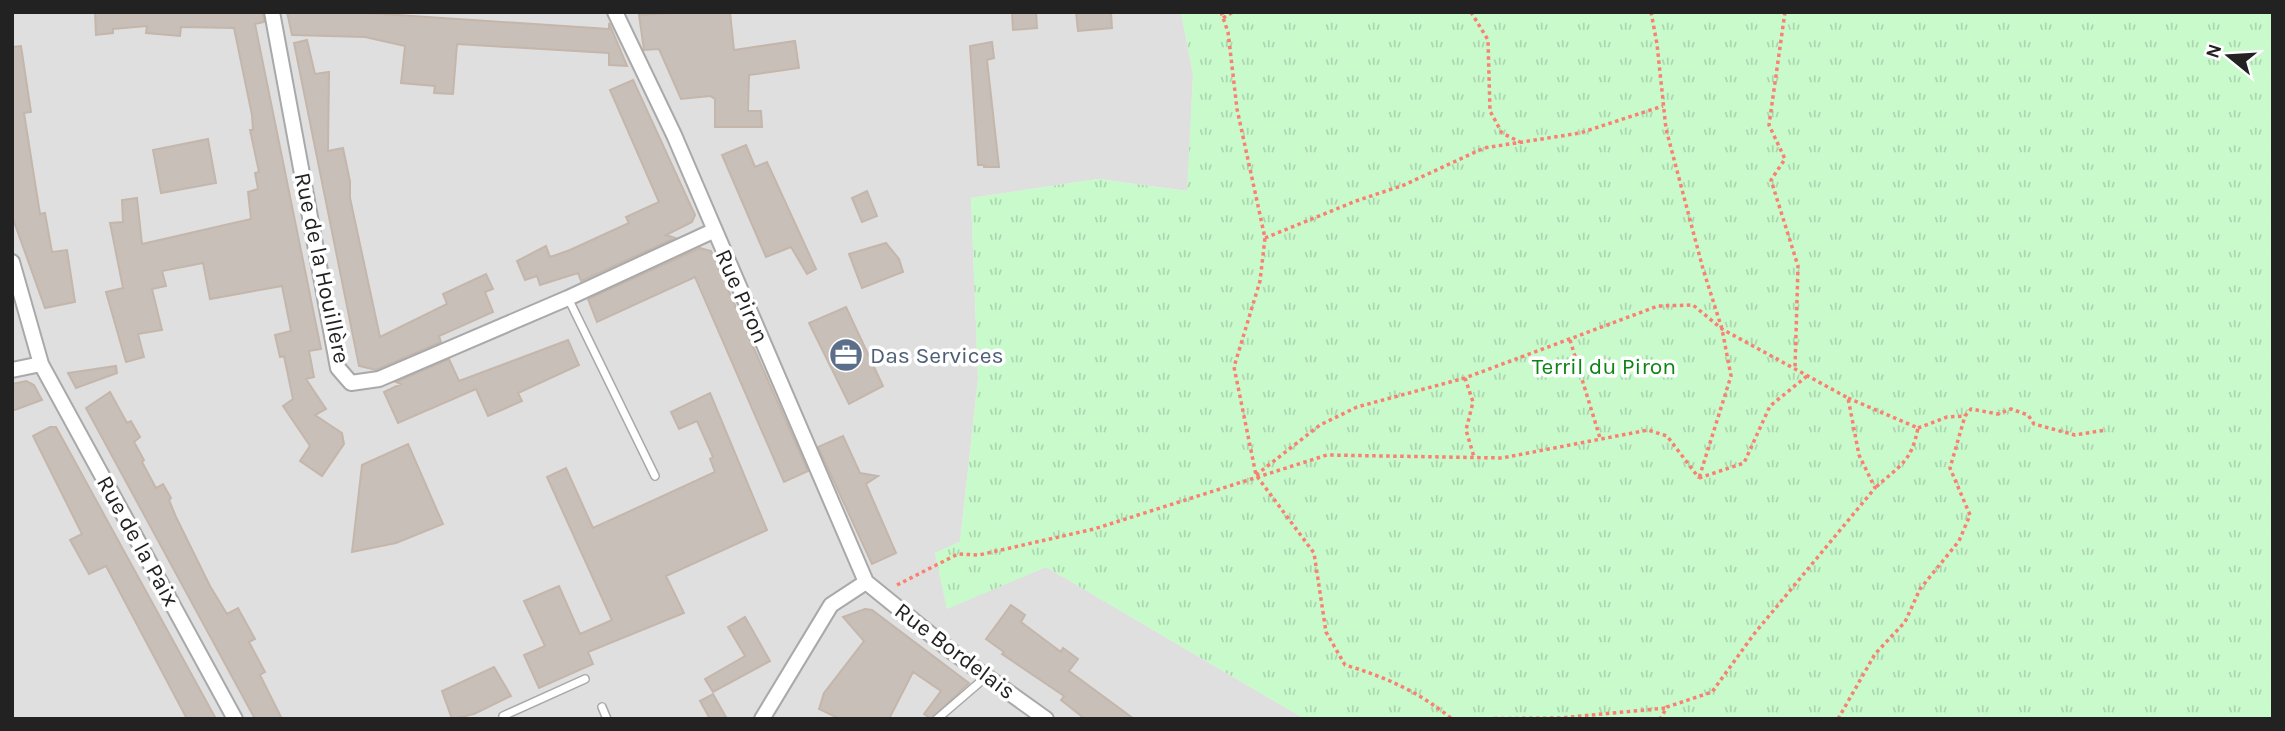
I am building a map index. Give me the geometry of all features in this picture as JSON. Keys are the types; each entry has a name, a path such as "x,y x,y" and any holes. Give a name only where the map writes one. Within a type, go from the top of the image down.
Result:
{"street":[{"name":"Rue de la Houillère","path":"272,12 338,368 351,383 379,379 568,298 713,231"},
{"name":"Rue Piron","path":"615,12 674,135 866,582"},
{"name":"Rue de la Paix","path":"12,262 41,364 235,719"},
{"path":"12,370 41,364"},
{"name":"Rue Bordelais","path":"866,582 1046,719"},
{"path":"762,719 831,605 866,582"}],"lane":[{"path":"568,298 655,476"},
{"path":"937,719 987,676"},
{"path":"504,719 503,716 585,679"},
{"path":"602,707 607,719"}],"path":[{"path":"1221,12 1228,32 1237,109 1265,239 1260,281 1234,367 1256,475 1314,553 1326,632 1345,665 1391,679 1430,701 1452,719 1560,718 1667,708 1712,692 1754,634 1875,488 1900,468 1913,451 1918,428"},
{"path":"1223,18 1233,12"},
{"path":"1471,12 1488,40 1490,111 1502,132 1521,142"},
{"path":"1651,12 1667,130 1700,260 1722,329 1731,376 1699,478"},
{"path":"1785,12 1769,125 1785,159 1771,180 1798,266 1795,368"},
{"path":"1265,239 1356,201 1404,185 1484,148 1580,133 1664,106"},
{"path":"1256,475 1320,425 1357,407 1465,378 1658,306 1693,305 1722,329 1807,376 1848,398 1918,428 1947,417 1965,416"},
{"path":"1570,340 1601,438"},
{"path":"1699,478 1744,463 1770,406 1807,376"},
{"path":"1465,378 1474,402 1466,430 1474,457"},
{"path":"1848,398 1859,455 1875,488"},
{"path":"1838,719 1875,654 1905,622 1920,589 1959,541 1970,515 1950,468 1965,416 1971,409 1998,414 2011,409 2028,415 2034,424 2074,435 2106,430"},
{"path":"879,594 958,554 979,555 1094,529 1327,454 1502,458 1648,430 1667,436 1699,478"},
{"path":"1660,719 1667,708"}],"shaded area":[{"path":"12,12 1181,12 1193,74 1188,191 1098,179 971,198 978,379 960,542 935,553 947,608 1046,567 1305,719 12,719"}],"green space":[{"name":"Terril du Piron","path":"1181,12 2273,12 2273,719 1305,719 1046,567 947,609 935,553 960,542 978,379 971,198 1098,179 1187,191 1193,74"}],"building":[{"path":"95,12 263,12 264,22 255,24 321,349 309,351 314,377 306,379 326,409 315,415 342,433 344,444 322,476 300,461 310,446 283,406 293,399 284,356 280,357 275,335 291,331 282,286 210,299 203,263 162,271 166,286 152,289 162,330 138,334 144,357 126,362 106,292 123,288 110,223 123,222 122,200 137,198 142,244 251,219 248,192 258,189 255,173 259,172 250,130 253,130 252,115 234,28 181,27 180,36 146,33 147,26 113,29 113,33 96,35"},
{"path":"287,12 368,13 609,29 609,23 627,66 609,65 609,53 457,44 453,94 434,93 435,86 401,83 405,46 365,37 292,35"},
{"path":"730,12 734,50 795,41 799,68 749,75 748,111 761,111 762,127 715,127 715,99 710,96 681,99 659,49 644,50 639,15"},
{"path":"1012,12 1036,12 1037,28 1013,30"},
{"path":"1076,12 1111,12 1112,28 1078,31"},
{"path":"307,40 315,74 329,72 328,151 343,148 350,181 350,198 380,337 447,304 443,294 486,274 493,289 485,292 493,312 439,336 441,342 376,370 359,366 294,43"},
{"path":"992,42 994,58 987,60 999,167 984,167 978,165 970,46"},
{"path":"21,46 31,112 24,113 40,214 45,213 52,252 67,250 75,302 45,308 12,216 12,47"},
{"path":"633,80 695,215 692,222 666,235 675,238 581,281 578,273 540,285 537,276 525,280 517,261 546,246 550,257 570,250 629,223 626,217 659,202 610,90"},
{"path":"208,139 216,183 161,193 153,150"},
{"path":"746,145 755,167 767,162 816,269 807,274 791,247 766,257 722,155"},
{"path":"867,191 877,216 862,222 852,198"},
{"path":"886,243 899,259 903,272 862,288 849,254"},
{"path":"700,248 711,251 808,471 784,482 695,277 597,322 588,299"},
{"name":"Das Services","path":"846,307 883,386 849,404 809,323"},
{"path":"568,340 579,365 518,393 522,401 488,416 476,389 398,423 384,392 401,384 396,382 449,359 459,381"},
{"path":"116,366 117,373 76,388 68,373"},
{"path":"26,381 34,385 42,400 15,410 12,408 12,384"},
{"path":"110,392 127,423 131,421 140,437 134,442 144,460 142,462 156,488 163,484 171,498 169,500 176,517 210,586 227,614 238,608 255,639 249,642 265,672 260,675 282,719 255,719 86,408"},
{"path":"710,393 767,530 666,576 684,613 588,652 593,664 539,688 524,655 545,646 524,601 559,586 580,634 612,620 547,477 566,468 593,528 715,472 710,459 713,457 697,421 679,429 671,412"},
{"path":"50,427 56,427 216,719 187,719 106,566 89,574 70,540 82,534 33,436"},
{"path":"843,436 860,473 878,476 866,484 896,553 872,564 818,447"},
{"path":"408,444 443,524 396,543 352,552 362,465"},
{"path":"1011,605 1025,615 1021,622 1061,652 1063,648 1078,659 1069,671 1134,719 1085,719 1061,700 1064,696 1002,654 1004,652 986,639"},
{"path":"865,609 872,610 969,683 931,719 924,714 941,691 913,672 889,719 840,719 819,709 824,693 864,641 843,617"},
{"path":"745,617 770,661 713,692 705,679 745,656 728,627"},
{"path":"494,667 511,696 474,714 452,719 442,691"},
{"path":"713,694 727,719 710,719 700,701"}],"place":[{"name":"Das Services","path":"846,355"}]}
